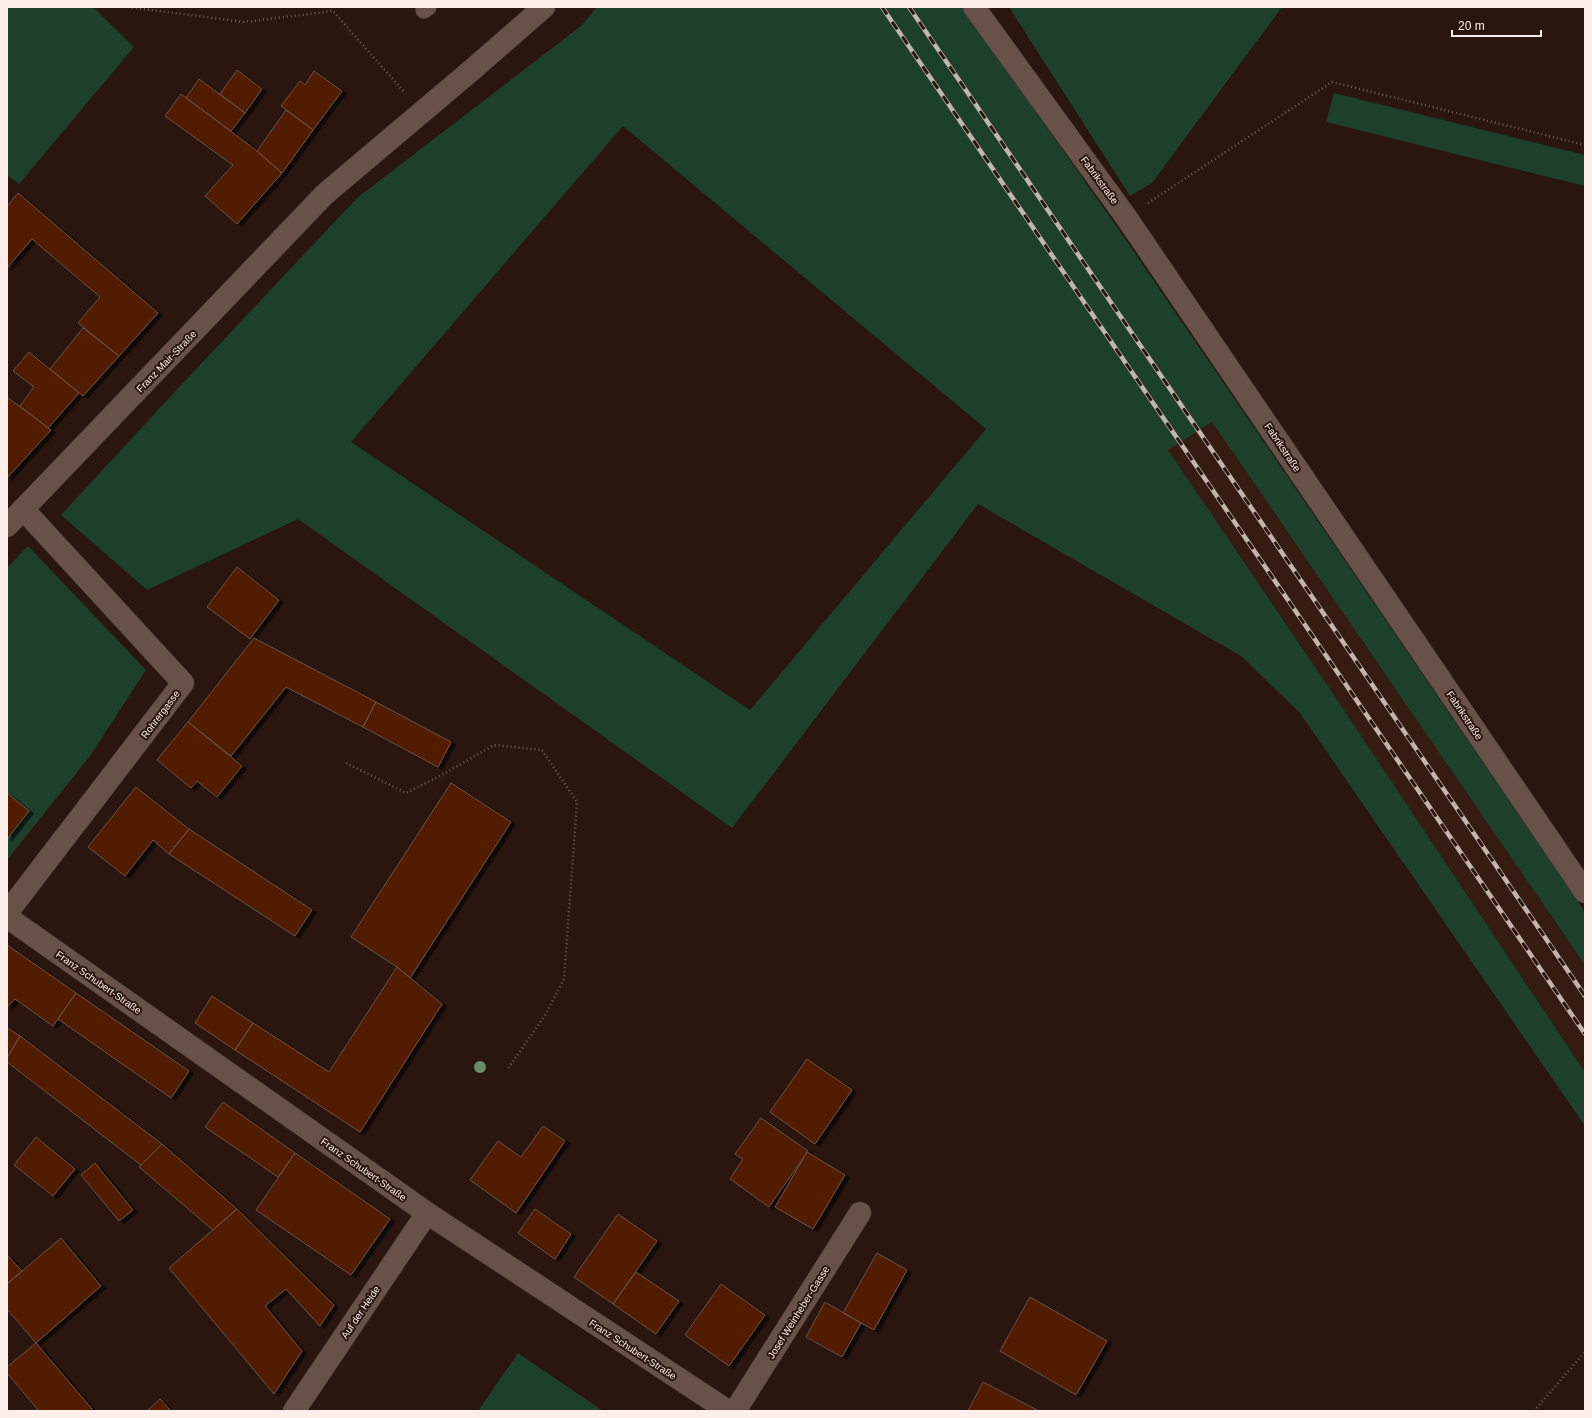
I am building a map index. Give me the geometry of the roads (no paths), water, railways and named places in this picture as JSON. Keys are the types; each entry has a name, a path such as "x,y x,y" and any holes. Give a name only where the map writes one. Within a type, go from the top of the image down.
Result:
{"street":[{"name":"Franz Mair-Straße","path":"7,526 325,194 544,7"},
{"name":"Fabrikstraße","path":"974,7 1126,217 1585,892"},
{"name":"Rohrergasse","path":"7,913 184,682 23,509"},
{"name":"Franz Schubert-Straße","path":"7,917 426,1212 728,1411"},
{"name":"Auf der Heide","path":"294,1411 426,1212"},
{"name":"Josef Weinheber-Gasse","path":"735,1411 860,1213"}],"railway":[{"path":"882,7 1585,1034"},
{"path":"909,7 1585,996"}]}
